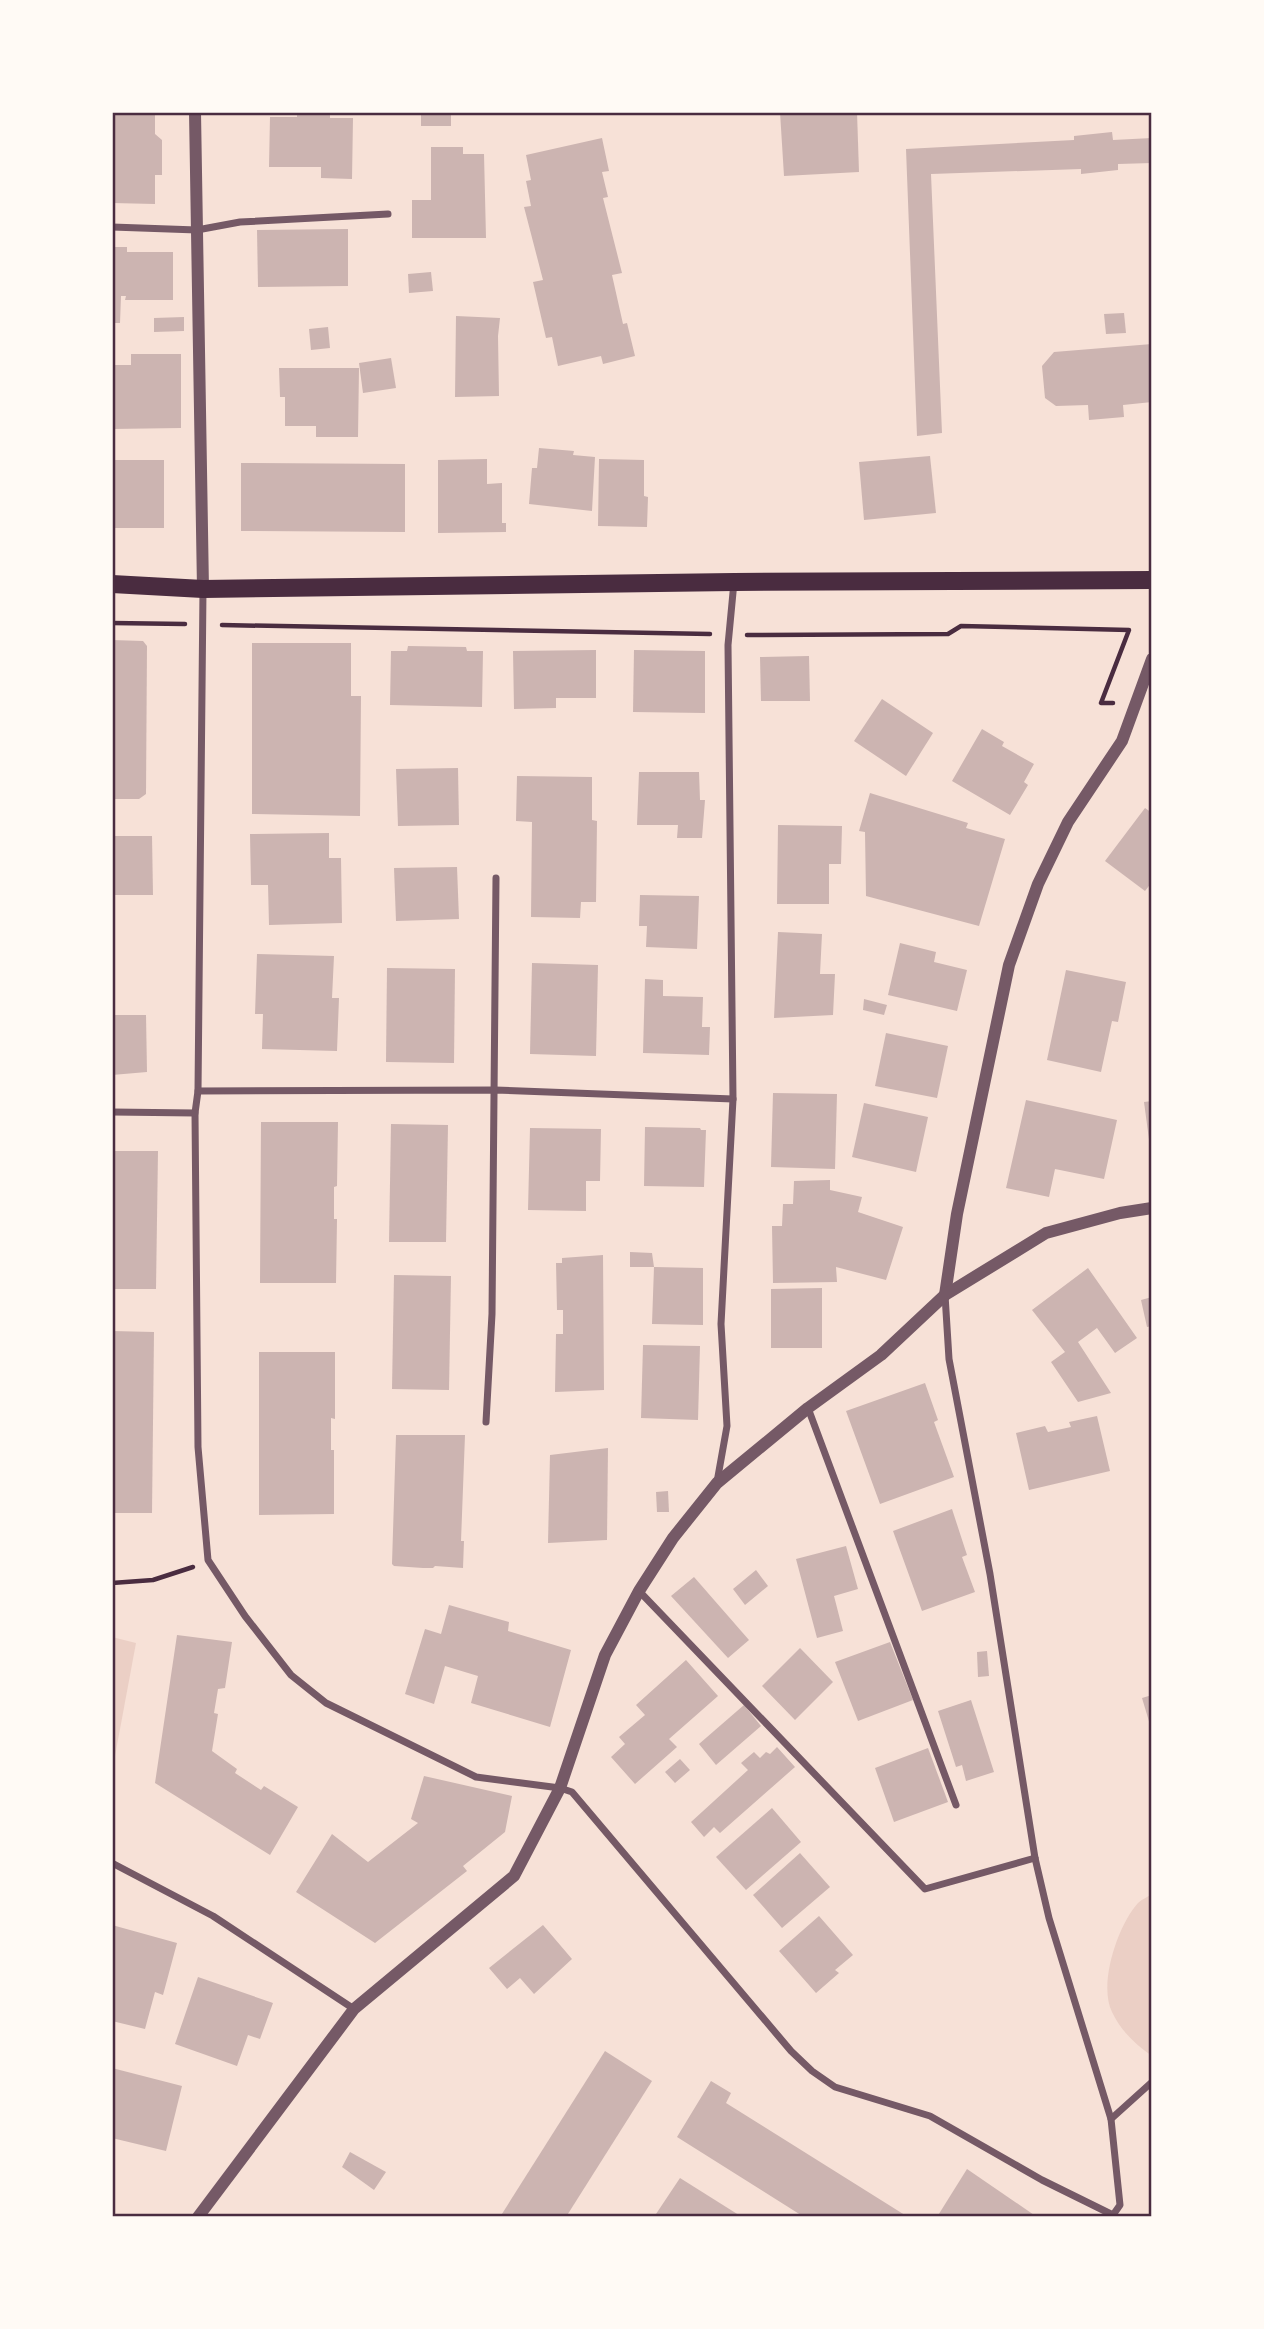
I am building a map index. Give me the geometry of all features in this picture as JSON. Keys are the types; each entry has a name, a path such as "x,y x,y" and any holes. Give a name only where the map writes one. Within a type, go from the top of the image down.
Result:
{"main road":[{"path":"112,584 203,589 1152,580"}],"street":[{"path":"195,112 203,589 198,1091 195,1113 198,1447 208,1559 245,1616 291,1675 326,1703 476,1777 560,1787 572,1792 791,2051 812,2071 835,2087 930,2116 1042,2180 1113,2215 1120,2205 1111,2119 1049,1918 1035,1858 990,1574 949,1359 945,1295 957,1214 1009,965 1038,884 1068,822 1122,741 1152,659"},
{"path":"112,226 197,230 240,222 388,215"},
{"path":"717,1483 727,1426 721,1324 733,1099 728,745 729,635 734,582"},
{"path":"486,1422 492,1314 496,878"},
{"path":"198,1091 495,1090 733,1099"},
{"path":"112,1112 195,1113"},
{"path":"198,2217 354,2009 514,1876 560,1787 605,1655 639,1591 673,1538 717,1483 808,1408 881,1355 945,1295 1046,1233 1120,1213 1152,1209"},
{"path":"808,1408 956,1805"},
{"path":"639,1591 925,1889 1035,1858"},
{"path":"112,1863 213,1916 354,2009"},
{"path":"1111,2119 1152,2082"}],"path":[{"path":"112,624 729,635 948,635 961,626 1129,630 1101,703"},
{"path":"112,1583 153,1580 185,1571 208,1559"}],"shaded area":[{"path":"112,1637 136,1643 112,1772"},
{"path":"1152,1894 1152,2056 1134,2042 1120,2025 1108,2000 1107,1986 1112,1955 1124,1925 1138,1903"}],"building":[{"path":"112,112 155,112 155,134 162,140 162,175 155,175 155,204 112,203"},
{"path":"297,112 330,112 330,118 353,118 352,179 321,178 321,167 269,167 270,117 297,117"},
{"path":"421,112 451,112 451,126 421,126"},
{"path":"780,112 857,112 859,172 784,176"},
{"path":"1112,132 1113,140 1152,138 1152,163 1118,164 1118,170 1081,174 1081,169 931,174 942,433 917,436 906,149 1074,140 1074,136"},
{"path":"602,138 609,171 602,172 608,197 603,198 622,273 612,275 623,324 627,323 635,356 603,364 601,356 558,366 552,337 546,338 533,282 543,280 524,207 531,206 526,181 531,180 526,155"},
{"path":"431,147 463,147 463,154 484,154 486,238 412,238 412,200 431,200"},
{"path":"348,229 348,286 258,287 257,230"},
{"path":"112,247 127,247 127,252 173,252 173,300 125,300 126,296 121,296 120,323 112,323"},
{"path":"431,272 433,291 409,293 408,274"},
{"path":"1124,313 1126,333 1106,334 1104,314"},
{"path":"456,316 500,318 499,396 455,397"},
{"path":"184,317 184,331 154,332 154,318"},
{"path":"328,327 330,348 311,350 309,329"},
{"path":"1152,344 1152,402 1123,405 1124,417 1089,420 1088,405 1056,406 1045,398 1042,366 1054,352"},
{"path":"131,354 181,354 181,428 112,429 112,365 131,365"},
{"path":"391,358 396,388 363,393 359,363"},
{"path":"279,368 359,368 358,437 316,437 316,426 285,426 285,397 280,397"},
{"path":"539,448 574,451 573,455 595,457 592,511 529,504 532,468 537,468"},
{"path":"930,456 936,513 864,520 859,462"},
{"path":"487,459 487,484 502,483 502,523 506,523 506,532 438,533 438,460"},
{"path":"599,459 644,460 644,496 648,497 647,527 598,526"},
{"path":"112,460 164,460 164,528 112,528"},
{"path":"241,463 405,464 405,532 241,531"},
{"path":"112,640 143,641 147,646 146,794 139,799 112,799"},
{"path":"252,643 351,643 351,696 361,696 360,816 252,814"},
{"path":"408,646 466,647 467,651 483,651 482,707 390,705 391,651 407,651"},
{"path":"596,650 596,698 556,698 556,708 514,709 513,651"},
{"path":"634,650 705,651 705,713 633,712"},
{"path":"809,656 810,701 761,701 760,657"},
{"path":"882,699 933,733 906,776 854,741"},
{"path":"982,729 1004,742 1002,746 1034,764 1024,782 1028,785 1010,815 952,781"},
{"path":"458,768 459,825 398,826 396,769"},
{"path":"639,772 699,772 700,800 705,800 702,838 677,838 678,825 637,825"},
{"path":"517,776 592,777 592,820 597,821 596,902 581,902 580,918 531,917 532,822 516,821"},
{"path":"870,793 968,823 966,828 1005,839 979,926 866,896 865,832 859,831"},
{"path":"1145,808 1152,813 1152,882 1145,891 1105,861"},
{"path":"778,825 842,826 841,864 829,864 829,904 777,904"},
{"path":"329,833 329,858 341,858 342,923 269,925 268,885 251,885 250,834"},
{"path":"112,836 152,836 153,895 112,895"},
{"path":"457,867 459,919 396,921 394,868"},
{"path":"640,895 699,896 697,949 646,947 647,926 639,926"},
{"path":"778,932 822,934 820,974 835,974 833,1015 774,1018"},
{"path":"900,943 936,952 934,962 967,970 957,1011 888,995"},
{"path":"257,954 334,956 332,998 339,998 337,1051 262,1049 263,1014 255,1014"},
{"path":"532,963 598,965 596,1056 530,1054"},
{"path":"387,968 455,969 454,1063 386,1062"},
{"path":"1066,970 1126,982 1118,1022 1112,1021 1101,1072 1047,1060"},
{"path":"645,979 663,980 663,996 703,997 702,1027 710,1027 709,1055 643,1053"},
{"path":"864,999 887,1005 884,1015 863,1010"},
{"path":"112,1015 146,1015 147,1072 112,1075"},
{"path":"886,1033 948,1046 937,1098 875,1086"},
{"path":"773,1093 837,1094 835,1169 771,1167"},
{"path":"1026,1100 1117,1120 1104,1179 1055,1169 1049,1197 1006,1188"},
{"path":"1152,1101 1152,1147 1150,1147 1144,1102"},
{"path":"864,1103 928,1117 916,1172 852,1157"},
{"path":"261,1122 338,1122 337,1186 334,1187 334,1219 337,1219 336,1283 260,1283"},
{"path":"391,1124 448,1125 446,1242 389,1242"},
{"path":"645,1127 706,1130 704,1187 644,1186"},
{"path":"530,1128 601,1129 600,1181 586,1181 586,1211 528,1210"},
{"path":"112,1151 158,1151 156,1289 112,1289"},
{"path":"830,1180 830,1190 862,1197 858,1212 903,1227 886,1280 836,1267 837,1282 773,1283 772,1226 782,1226 783,1204 793,1204 794,1181"},
{"path":"630,1252 652,1253 654,1267 630,1267"},
{"path":"603,1255 604,1390 555,1392 556,1334 563,1334 563,1310 557,1310 556,1263 562,1263 562,1258"},
{"path":"654,1267 703,1268 703,1325 652,1324"},
{"path":"1088,1268 1137,1338 1115,1353 1097,1328 1078,1342 1111,1393 1078,1402 1051,1362 1065,1352 1032,1310"},
{"path":"394,1275 451,1276 449,1390 392,1389"},
{"path":"822,1288 822,1348 771,1348 771,1289"},
{"path":"1152,1297 1152,1326 1147,1327 1141,1300"},
{"path":"112,1331 154,1332 152,1513 112,1513"},
{"path":"643,1345 700,1346 698,1420 641,1418"},
{"path":"259,1352 335,1352 335,1419 331,1418 334,1514 259,1515"},
{"path":"925,1383 938,1420 934,1422 954,1477 880,1504 846,1411"},
{"path":"1097,1416 1110,1471 1029,1490 1016,1433 1045,1426 1048,1432 1071,1427 1069,1422"},
{"path":"396,1435 465,1435 461,1541 464,1541 463,1568 423,1568 392,1564"},
{"path":"608,1448 607,1540 548,1543 550,1455"},
{"path":"668,1491 669,1512 657,1512 656,1492"},
{"path":"952,1509 967,1555 962,1557 975,1592 922,1611 893,1531"},
{"path":"846,1546 858,1589 834,1596 843,1631 817,1638 796,1559"},
{"path":"756,1570 768,1586 745,1605 733,1589"},
{"path":"694,1577 749,1640 728,1658 671,1596"},
{"path":"449,1605 509,1622 508,1631 571,1650 550,1727 471,1703 478,1676 445,1666 434,1704 405,1694 425,1629 441,1634"},
{"path":"177,1635 232,1642 225,1688 218,1689 214,1713 218,1714 212,1751 237,1769 235,1773 261,1790 264,1786 298,1807 270,1855 155,1783"},
{"path":"890,1642 913,1700 858,1721 835,1662"},
{"path":"800,1648 833,1682 795,1720 762,1686"},
{"path":"987,1651 989,1676 978,1677 977,1652"},
{"path":"686,1660 718,1696 669,1739 677,1747 635,1784 611,1757 625,1744 619,1737 645,1715 636,1705"},
{"path":"1152,1695 1152,1728 1151,1728 1142,1698"},
{"path":"971,1700 994,1772 966,1781 962,1765 956,1767 938,1711"},
{"path":"744,1705 761,1726 716,1765 699,1744"},
{"path":"777,1747 795,1767 720,1833 714,1827 704,1837 691,1822 748,1770 741,1763 754,1752 760,1758"},
{"path":"928,1748 948,1802 894,1822 875,1768"},
{"path":"680,1759 690,1770 675,1783 665,1772"},
{"path":"424,1776 512,1796 505,1832 463,1866 467,1871 375,1943 296,1892 332,1834 368,1862 418,1823 411,1819"},
{"path":"772,1808 801,1842 746,1890 716,1857"},
{"path":"800,1853 830,1887 782,1928 753,1895"},
{"path":"819,1916 853,1955 835,1970 839,1973 816,1993 779,1951"},
{"path":"112,1925 177,1943 163,1995 155,1992 145,2029 112,2021"},
{"path":"543,1925 572,1959 534,1994 520,1978 507,1989 489,1968"},
{"path":"198,1977 273,2003 260,2039 248,2035 237,2066 175,2044"},
{"path":"605,2051 652,2081 566,2217 500,2217"},
{"path":"112,2068 182,2086 166,2151 112,2138"},
{"path":"711,2081 731,2093 726,2103 908,2217 804,2217 677,2137"},
{"path":"350,2152 386,2172 374,2190 342,2167"},
{"path":"967,2169 1037,2217 937,2217"},
{"path":"680,2178 742,2217 654,2217"}]}
